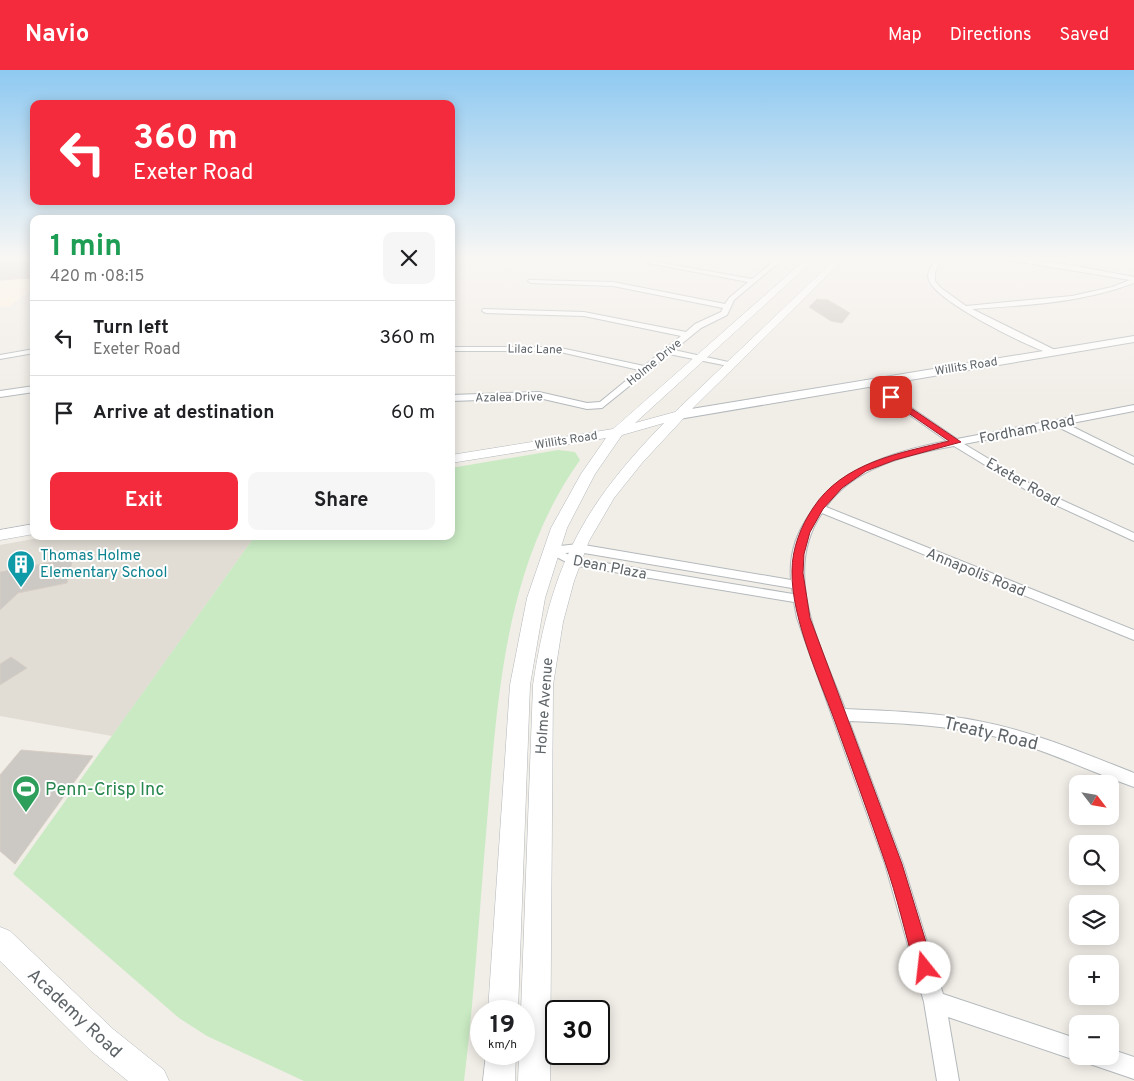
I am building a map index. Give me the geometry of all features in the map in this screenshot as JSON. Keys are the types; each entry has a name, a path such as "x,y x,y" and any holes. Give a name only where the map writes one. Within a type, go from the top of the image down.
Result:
{"main road":[{"name":"Holme Avenue","path":"504,1000 520,685 530,624 551,551 578,490 622,427 758,306"},
{"name":"Holme Avenue","path":"534,1081 543,685 554,622 575,555 590,523 613,488 679,415 791,306"},
{"name":"Willits Road","path":"455,458 679,415"},
{"name":"Willits Road","path":"455,450 622,427"},
{"path":"0,525 30,521"},
{"path":"0,535 30,530"},
{"name":"Academy Road","path":"0,941 102,1040 153,1081"},
{"path":"499,1081 500,1065"}],"street":[{"name":"Holme Drive","path":"595,407 602,405 688,334 724,313 726,306"},
{"path":"961,306 1052,352"},
{"path":"964,308 982,306"},
{"path":"486,311 584,314 688,334"},
{"name":"Willits Road","path":"679,415 1134,338"},
{"name":"Lilac Lane","path":"455,348 556,349 646,369"},
{"path":"668,351 730,365"},
{"path":"0,356 30,352"},
{"name":"Exeter Road","path":"868,382 956,442 1026,486 1073,510 1134,536"},
{"path":"0,394 30,390"},
{"name":"Azalea Drive","path":"455,398 540,395 595,407"},
{"name":"Fordham Road","path":"948,1081 935,1002 894,864 804,618 800,592 798,554 805,532 818,508 839,486 863,469 902,455 956,442 1134,408"},
{"path":"1058,423 1134,461"},
{"name":"Annapolis Road","path":"818,508 1134,636"},
{"name":"Dean Plaza","path":"551,551 800,592"},
{"name":"Treaty Road","path":"841,715 946,721 997,731 1048,747 1134,780"},
{"path":"935,1002 1069,1047"},
{"path":"1119,1063 1134,1068"}],"shaded area":[{"path":"30,540 252,540 112,736 0,716 0,545"}],"green space":[{"path":"558,450 575,452 580,460 555,499 536,541 521,584 510,628 502,673 496,719 464,1081 304,1081 207,1036 179,1018 13,874 252,540 455,540 455,467"}],"building":[{"path":"838,306 850,313 842,323 831,321 809,307"},
{"name":"Thomas Holme Elementary School","path":"73,558 67,583 18,593 0,610 0,572"},
{"path":"11,657 27,668 0,685 0,664"},
{"name":"Penn-Crisp Inc","path":"21,750 93,756 15,864 0,851 0,775"}],"place":[{"name":"Thomas Holme Elementary School","path":"21,588"},
{"name":"Penn-Crisp Inc","path":"26,813"}],"route":[{"path":"891,397 956,442 892,458 863,469 839,486 818,508 805,532 798,554 797,573 804,618 894,864 925,968"}]}
